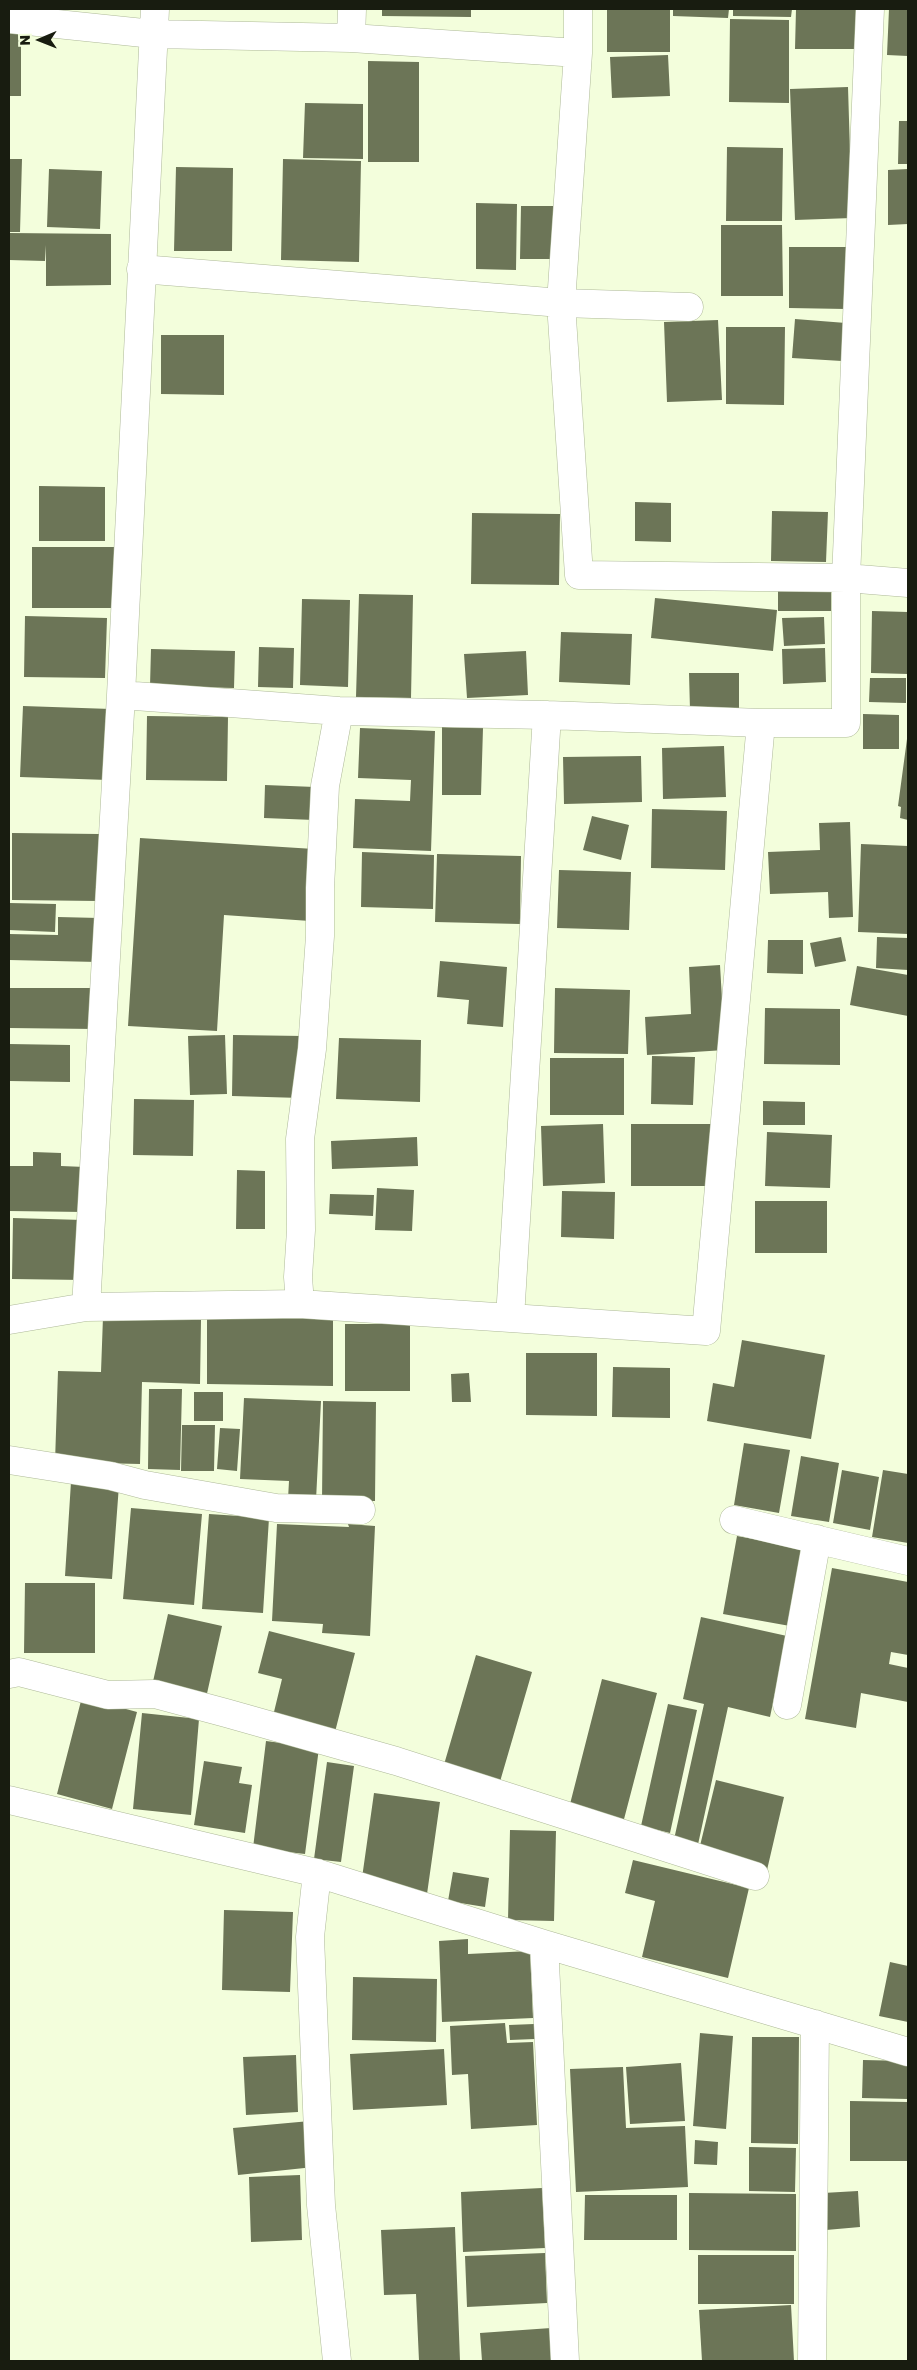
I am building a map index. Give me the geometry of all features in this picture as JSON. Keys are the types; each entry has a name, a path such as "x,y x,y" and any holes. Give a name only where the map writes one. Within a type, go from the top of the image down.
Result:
{"street":[{"path":"351,38 352,9"},
{"path":"578,9 578,53 561,303 579,575 846,578 908,583"},
{"path":"120,695 339,711 547,714 761,723 846,723 846,578 870,9"},
{"path":"9,19 154,21 351,38 578,53"},
{"path":"86,1307 120,695 154,21"},
{"path":"141,269 561,303 689,307"},
{"path":"300,1304 298,1277 302,1230 300,1139 312,1049 320,936 320,888 325,786 339,711"},
{"path":"510,1318 547,714"},
{"path":"9,1320 86,1307 300,1304 706,1331 761,723"},
{"path":"9,1460 111,1476 145,1485 276,1508 361,1510"},
{"path":"734,1520 908,1561"},
{"path":"786,1705 817,1539"},
{"path":"9,1674 19,1672 108,1695 155,1694 226,1713 414,1767 755,1876"},
{"path":"9,1800 317,1873 544,1944 908,2052"},
{"path":"317,1873 310,1937 321,2205 337,2361"},
{"path":"544,1944 565,2361"},
{"path":"812,2361 815,2024"}],"building":[{"path":"382,9 471,9 471,17 382,16"},
{"path":"607,9 670,9 670,52 607,52"},
{"path":"673,9 729,9 728,18 673,16"},
{"path":"733,9 792,9 791,17 733,16"},
{"path":"796,9 856,9 856,49 795,49"},
{"path":"889,9 908,9 908,56 887,55"},
{"path":"730,19 789,20 789,103 729,102"},
{"path":"9,33 21,33 21,96 9,96"},
{"path":"668,55 670,96 612,98 610,57"},
{"path":"368,61 419,62 419,162 368,162"},
{"path":"848,87 852,218 795,220 790,89"},
{"path":"305,103 363,104 363,159 303,158"},
{"path":"899,121 908,121 908,164 898,164"},
{"path":"727,147 783,148 782,221 726,221"},
{"path":"9,159 22,159 20,232 9,232"},
{"path":"283,159 361,161 359,262 281,260"},
{"path":"176,167 233,168 232,251 174,251"},
{"path":"49,169 102,171 100,229 47,227"},
{"path":"908,169 908,224 888,225 888,170"},
{"path":"476,203 517,204 516,270 476,269"},
{"path":"521,206 561,206 560,259 520,259"},
{"path":"721,225 782,225 783,296 721,296"},
{"path":"9,233 111,234 111,285 46,286 46,245 45,261 9,260"},
{"path":"789,247 846,247 846,309 789,308"},
{"path":"795,319 846,323 842,361 792,358"},
{"path":"718,320 722,400 667,402 664,322"},
{"path":"726,327 785,327 784,405 726,404"},
{"path":"161,335 224,335 224,395 161,394"},
{"path":"39,486 105,487 105,541 39,541"},
{"path":"635,502 671,503 671,542 635,541"},
{"path":"772,511 828,512 826,562 771,561"},
{"path":"472,513 560,514 559,585 471,584"},
{"path":"32,547 116,547 117,608 32,608"},
{"path":"778,582 831,583 831,611 778,611"},
{"path":"359,594 413,595 411,698 356,697"},
{"path":"655,598 777,610 773,651 651,638"},
{"path":"302,599 350,600 348,687 300,685"},
{"path":"872,611 908,612 908,674 871,673"},
{"path":"25,616 107,618 105,678 24,677"},
{"path":"824,617 825,644 784,646 782,618"},
{"path":"561,632 632,634 630,685 559,682"},
{"path":"259,647 294,648 293,688 258,687"},
{"path":"825,648 826,682 783,684 782,649"},
{"path":"151,649 235,651 234,688 150,686"},
{"path":"526,651 528,695 467,698 464,654"},
{"path":"689,673 739,673 739,709 690,710"},
{"path":"870,678 906,678 906,703 869,702"},
{"path":"23,706 111,709 108,780 20,777"},
{"path":"863,714 899,715 899,749 863,749"},
{"path":"147,716 228,717 227,781 146,780"},
{"path":"442,727 483,728 481,795 442,795"},
{"path":"360,728 435,731 431,851 353,848 355,799 410,801 411,780 358,778"},
{"path":"907,739 908,820 900,818 901,807 898,806"},
{"path":"724,746 726,797 663,799 662,748"},
{"path":"641,756 642,802 564,804 563,757"},
{"path":"265,785 315,787 314,820 264,818"},
{"path":"652,809 727,811 725,870 651,868"},
{"path":"592,816 629,825 621,860 583,850"},
{"path":"850,822 853,917 829,918 828,892 770,894 768,852 820,850 819,823"},
{"path":"12,833 99,834 98,901 12,900"},
{"path":"140,838 314,849 310,921 224,915 217,1031 128,1026"},
{"path":"861,844 908,846 908,934 858,932"},
{"path":"362,852 434,855 433,909 361,907"},
{"path":"437,854 521,856 520,924 435,922"},
{"path":"559,870 631,872 629,930 557,928"},
{"path":"9,903 56,904 55,932 9,930"},
{"path":"58,917 99,918 98,962 9,960 9,934 58,935"},
{"path":"841,937 846,961 815,967 810,943"},
{"path":"877,937 908,938 908,970 876,968"},
{"path":"768,940 803,940 803,974 767,973"},
{"path":"440,961 507,967 503,1027 467,1024 469,1000 437,997"},
{"path":"720,965 725,1050 647,1055 645,1017 691,1014 689,967"},
{"path":"857,966 908,975 908,1016 850,1005"},
{"path":"9,988 95,988 95,1029 9,1028"},
{"path":"555,988 630,990 628,1054 554,1053"},
{"path":"765,1008 840,1009 840,1065 764,1064"},
{"path":"225,1035 227,1094 190,1095 188,1036"},
{"path":"233,1035 303,1036 301,1098 232,1096"},
{"path":"339,1038 421,1040 420,1102 336,1099"},
{"path":"9,1044 70,1045 70,1082 9,1081"},
{"path":"652,1056 695,1057 693,1105 651,1104"},
{"path":"550,1058 624,1058 624,1115 550,1115"},
{"path":"134,1099 194,1100 193,1156 133,1155"},
{"path":"763,1101 805,1102 805,1125 763,1125"},
{"path":"603,1124 605,1183 543,1186 541,1126"},
{"path":"631,1124 713,1124 713,1186 631,1186"},
{"path":"767,1132 832,1135 830,1188 765,1186"},
{"path":"417,1137 418,1166 332,1169 331,1141"},
{"path":"33,1152 61,1153 61,1166 85,1167 84,1212 9,1211 9,1166 33,1166"},
{"path":"237,1170 265,1171 265,1229 236,1229"},
{"path":"377,1188 414,1190 412,1231 375,1230"},
{"path":"562,1191 615,1192 614,1239 561,1237"},
{"path":"330,1194 374,1195 373,1216 329,1214"},
{"path":"755,1201 827,1201 827,1253 755,1253"},
{"path":"13,1218 83,1220 83,1280 12,1279"},
{"path":"207,1313 333,1315 333,1386 207,1384"},
{"path":"103,1317 201,1320 200,1384 142,1382 140,1464 55,1462 58,1371 101,1372"},
{"path":"345,1324 410,1324 410,1391 345,1391"},
{"path":"742,1340 825,1355 811,1439 707,1421 713,1383 734,1387"},
{"path":"526,1353 597,1353 597,1416 526,1415"},
{"path":"613,1367 670,1368 670,1418 612,1417"},
{"path":"469,1373 471,1402 452,1402 451,1374"},
{"path":"149,1389 182,1389 180,1470 148,1469"},
{"path":"194,1392 223,1392 223,1421 194,1421"},
{"path":"244,1398 321,1401 316,1500 288,1499 289,1481 240,1479"},
{"path":"323,1401 376,1402 375,1501 322,1501"},
{"path":"182,1425 215,1425 214,1471 181,1471"},
{"path":"220,1428 240,1429 237,1471 217,1469"},
{"path":"744,1443 790,1450 779,1513 734,1505"},
{"path":"801,1456 839,1463 829,1522 791,1516"},
{"path":"842,1470 879,1477 870,1530 833,1523"},
{"path":"883,1470 908,1474 908,1543 872,1537"},
{"path":"71,1482 119,1485 112,1579 65,1576"},
{"path":"131,1508 202,1514 194,1605 123,1599"},
{"path":"209,1514 269,1518 263,1613 202,1609"},
{"path":"277,1524 349,1527 348,1524 375,1526 370,1636 322,1633 323,1624 272,1621"},
{"path":"737,1536 804,1548 790,1626 723,1614"},
{"path":"832,1568 908,1582 908,1655 891,1652 889,1664 908,1668 908,1702 861,1693 856,1728 805,1719"},
{"path":"25,1583 95,1583 95,1653 24,1653"},
{"path":"168,1614 222,1626 206,1698 152,1686"},
{"path":"701,1617 787,1636 770,1717 728,1707 697,1849 673,1844 704,1704 683,1699"},
{"path":"269,1631 355,1653 335,1732 273,1716 282,1679 258,1673"},
{"path":"476,1655 532,1672 499,1785 443,1768"},
{"path":"602,1679 657,1693 623,1823 569,1808"},
{"path":"82,1697 137,1712 112,1809 57,1794"},
{"path":"668,1704 697,1710 670,1833 641,1826"},
{"path":"142,1713 199,1719 191,1815 133,1809"},
{"path":"266,1741 319,1748 305,1854 253,1848"},
{"path":"204,1761 242,1767 239,1783 252,1785 245,1833 194,1825"},
{"path":"327,1762 354,1766 341,1862 314,1859"},
{"path":"716,1780 784,1797 767,1870 698,1854"},
{"path":"374,1793 440,1802 427,1894 361,1885"},
{"path":"510,1830 556,1831 554,1921 508,1920"},
{"path":"633,1860 749,1888 728,1978 642,1957 655,1901 625,1893"},
{"path":"453,1872 489,1878 485,1907 448,1901"},
{"path":"224,1910 293,1912 290,1992 222,1990"},
{"path":"468,1939 468,1954 530,1951 533,2018 442,2022 439,1941"},
{"path":"890,1962 908,1966 908,2022 879,2016"},
{"path":"353,1977 437,1979 436,2042 352,2040"},
{"path":"505,2023 507,2043 533,2042 537,2125 471,2129 468,2074 452,2075 450,2026"},
{"path":"534,2024 535,2039 510,2040 509,2025"},
{"path":"700,2033 733,2036 726,2129 693,2126"},
{"path":"752,2037 799,2037 798,2144 751,2143"},
{"path":"444,2049 447,2105 353,2110 350,2054"},
{"path":"296,2055 298,2112 246,2115 243,2057"},
{"path":"863,2060 908,2061 908,2099 862,2098"},
{"path":"681,2063 685,2121 630,2124 626,2067"},
{"path":"623,2067 626,2128 685,2126 688,2187 576,2192 570,2069"},
{"path":"850,2101 908,2102 908,2161 850,2161"},
{"path":"310,2121 314,2167 238,2175 233,2128"},
{"path":"695,2140 718,2142 717,2165 694,2164"},
{"path":"749,2147 796,2148 795,2192 749,2191"},
{"path":"300,2175 302,2240 251,2242 249,2177"},
{"path":"542,2188 545,2248 463,2252 461,2192"},
{"path":"858,2191 860,2227 826,2230 823,2193"},
{"path":"689,2193 796,2194 796,2251 689,2250"},
{"path":"585,2195 677,2195 677,2240 584,2240"},
{"path":"455,2227 460,2361 419,2361 416,2294 384,2295 381,2230"},
{"path":"545,2253 547,2303 467,2307 465,2256"},
{"path":"698,2255 794,2255 794,2304 698,2304"},
{"path":"791,2305 794,2361 702,2361 699,2310"},
{"path":"551,2328 553,2361 482,2361 480,2333"}]}
